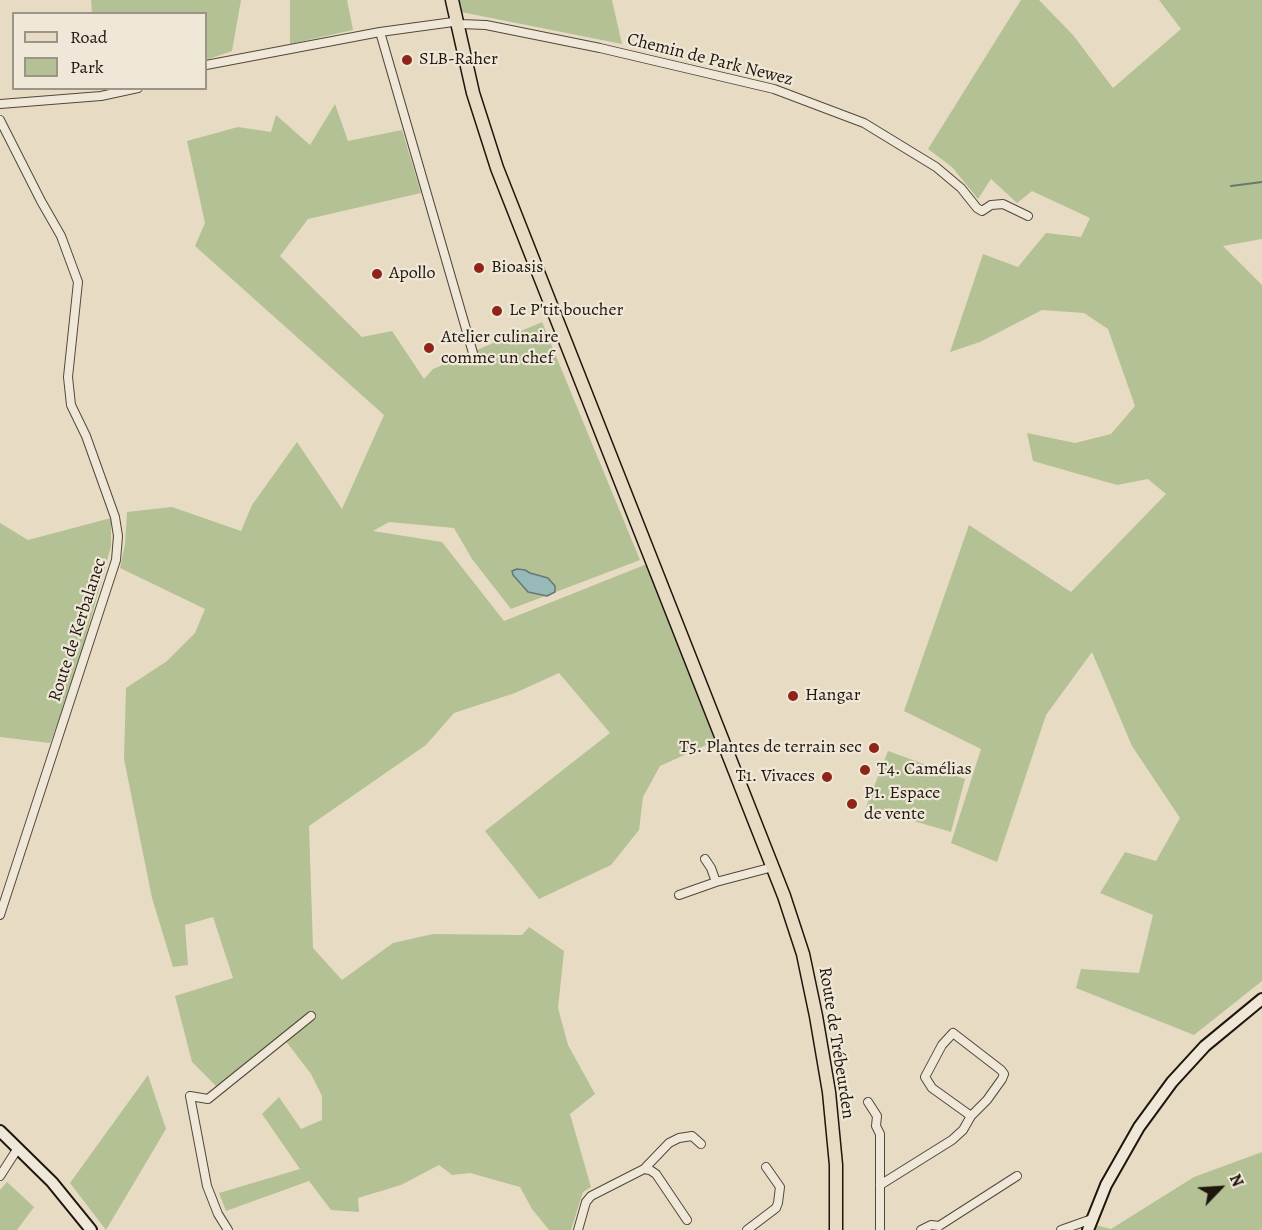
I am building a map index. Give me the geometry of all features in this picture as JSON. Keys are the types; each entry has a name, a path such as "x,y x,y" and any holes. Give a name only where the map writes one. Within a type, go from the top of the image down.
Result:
{"main road":[{"name":"Route de Trébeurden","path":"452,0 473,93 497,168 773,867 803,954 829,1092 836,1166 836,1230"},
{"path":"1090,1225 1106,1185 1139,1127 1172,1082 1205,1046 1262,999"},
{"path":"0,1131 52,1182 91,1230"}],"street":[{"path":"207,65 380,32 456,23"},
{"name":"Chemin de Park Newez","path":"456,23 486,25 600,48 774,89 864,123 936,166 982,211 991,205 1003,204 1028,216"},
{"path":"380,32 473,353"},
{"path":"0,104 101,96 129,90"},
{"name":"Route de Kerbalanec","path":"0,120 61,236 78,282 68,377 71,405 90,447 115,518 118,536 117,560 0,915"},
{"path":"705,859 716,882"},
{"path":"679,895 716,882 773,867"},
{"path":"228,1230 218,1214 207,1186 190,1096 208,1099 311,1016"},
{"path":"880,1185 952,1140 987,1100 1004,1074 953,1033 942,1045 925,1077 933,1088 971,1116"},
{"path":"868,1102 877,1116 876,1126 880,1134 880,1230"},
{"path":"578,1230 586,1202 591,1196 644,1169 669,1143 679,1138 692,1136 701,1144"},
{"path":"0,1176 18,1148"},
{"path":"747,1230 776,1208 778,1203 780,1187 766,1167"},
{"path":"644,1169 656,1174 687,1220"},
{"path":"921,1230 932,1225 940,1228 1017,1176"},
{"path":"1060,1230 1090,1225"}],"green space":[{"path":"91,0 241,0 232,51 207,60 207,12 92,12"},
{"path":"290,0 347,0 353,30 290,44"},
{"path":"458,0 612,0 622,44 461,12"},
{"path":"1021,0 1039,0 1073,35 1113,88 1181,29 1159,0 1262,0 1262,239 1223,246 1262,285 1262,981 1194,1035 1076,988 1081,969 1139,973 1153,915 1100,893 1125,852 1156,861 1180,818 1132,746 1092,652 1046,715 997,862 951,843 981,749 904,711 969,525 1071,592 1166,494 1148,479 1117,485 1033,461 1027,433 1075,443 1111,434 1135,406 1108,329 1084,313 1042,310 980,342 950,352 983,254 1018,267 1046,233 1081,237 1090,218 1032,191 1017,203 991,179 978,199 952,167 928,149"},
{"path":"335,104 348,141 402,130 421,193 308,219 280,256 362,337 392,331 424,379 433,369 542,322 640,560 511,609 472,559 454,528 389,522 373,531 442,542 504,621 647,564 715,741 660,766 643,797 639,830 611,865 539,899 485,831 610,733 559,673 515,693 454,713 426,745 309,826 313,948 342,980 393,943 433,934 522,935 529,927 564,951 558,1008 568,1045 595,1094 570,1114 591,1187 583,1192 571,1230 549,1230 532,1209 520,1187 470,1173 452,1175 439,1165 401,1185 358,1198 359,1212 331,1210 309,1181 226,1211 219,1193 300,1169 262,1114 279,1097 301,1129 322,1120 322,1096 311,1074 285,1040 220,1090 192,1062 175,996 233,978 213,917 185,925 188,965 173,967 152,898 124,759 126,688 167,661 195,633 205,609 120,568 125,544 127,512 172,507 241,531 252,505 297,442 342,509 384,415 195,246 205,223 187,141 238,127 271,132 276,115 310,145"},
{"path":"111,518 111,546 72,687 50,743 0,737 0,523 28,540"},
{"path":"888,751 965,779 951,832 866,807"},
{"path":"148,1075 166,1129 106,1230 70,1183"},
{"path":"1262,1152 1262,1230 1094,1230 1095,1225 1111,1229 1194,1177"},
{"path":"7,1182 34,1207 17,1230 0,1230 0,1190"}],"water":[{"path":"517,569 548,578 555,586 555,592 547,596 528,592 513,575 512,571"}],"waterway":[{"path":"1231,186 1262,182"}],"place":[{"name":"SLB-Raher","path":"407,60"},
{"name":"Bioasis","path":"479,268"},
{"name":"Apollo","path":"377,274"},
{"name":"Le P'tit boucher","path":"497,311"},
{"name":"Atelier culinaire comme un chef","path":"429,348"},
{"name":"Hangar","path":"793,696"},
{"name":"T5. Plantes de terrain sec","path":"874,748"},
{"name":"T4. Camélias","path":"865,770"},
{"name":"T1. Vivaces","path":"827,777"},
{"name":"P1. Espace de vente","path":"852,804"}]}
